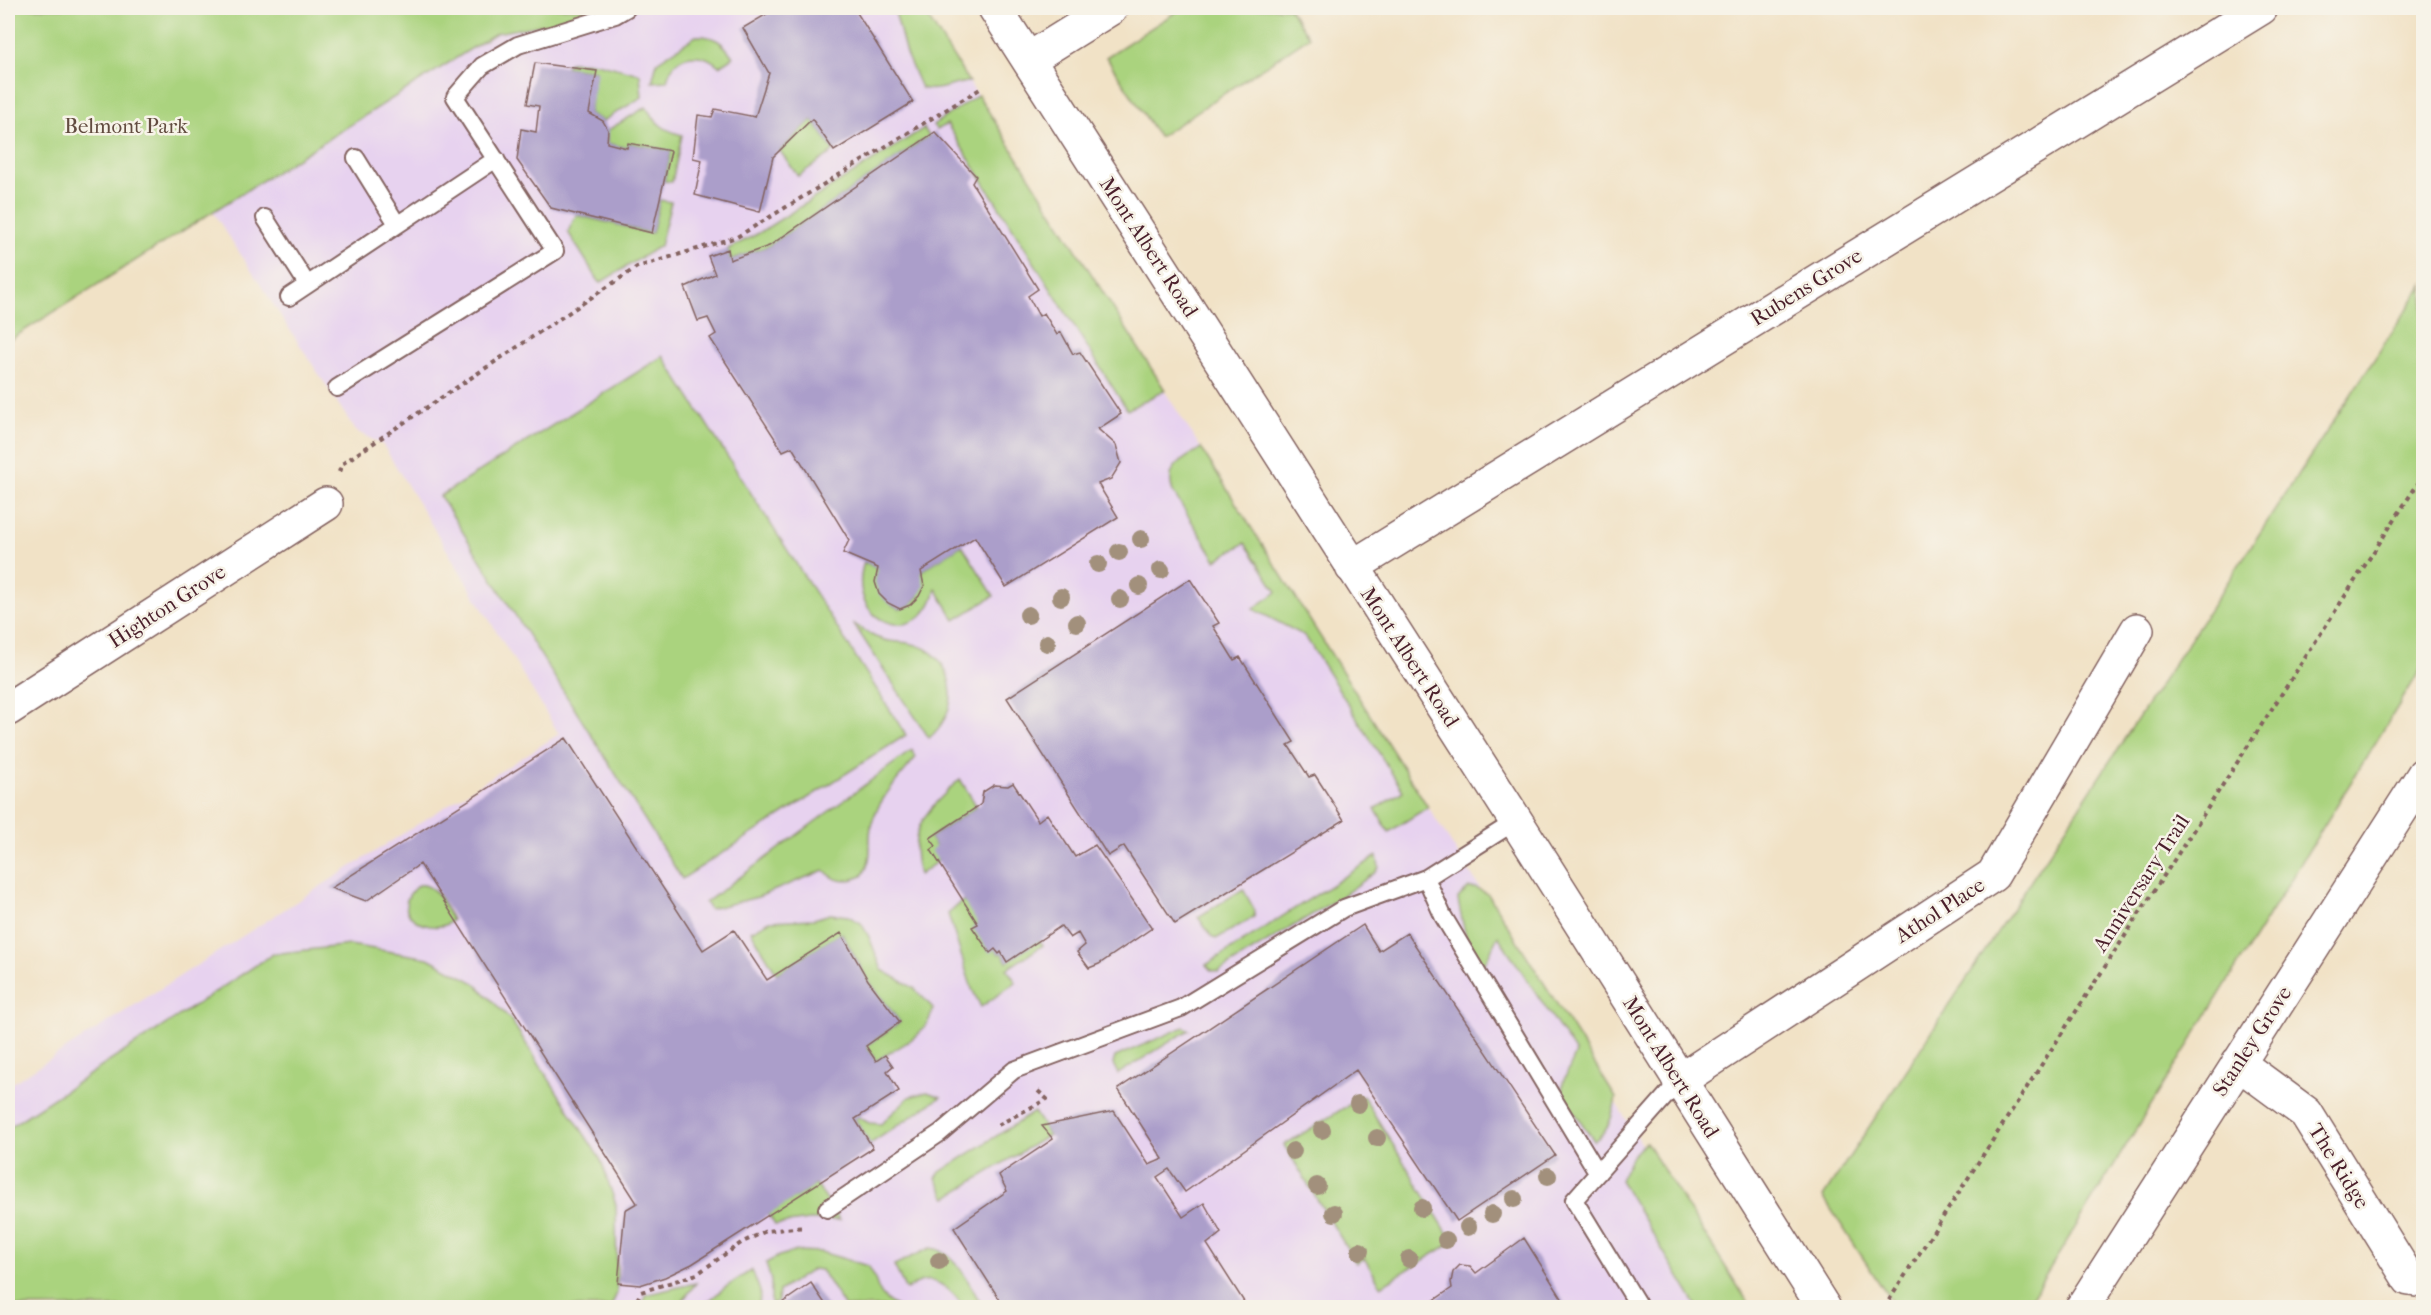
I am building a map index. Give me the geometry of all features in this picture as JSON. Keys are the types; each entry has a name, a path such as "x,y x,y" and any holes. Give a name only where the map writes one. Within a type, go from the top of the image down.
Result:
{"street":[{"name":"Mont Albert Road","path":"995,8 1516,821 1824,1308"},
{"path":"1029,59 1111,8"},
{"name":"Rubens Grove","path":"1352,567 2261,8"},
{"name":"Highton Grove","path":"8,709 326,504"},
{"name":"Athol Place","path":"1679,1081 1993,875 2136,630"},
{"name":"Stanley Grove","path":"2082,1308 2424,774"},
{"name":"The Ridge","path":"2238,1063 2306,1113 2409,1279 2424,1281"}],"lane":[{"path":"336,388 555,251 455,97 482,66 518,45 615,15 627,8"},
{"path":"356,158 397,224"},
{"path":"288,297 496,159"},
{"path":"265,218 307,284"},
{"path":"827,1209 940,1133 1014,1070 1181,1008 1344,908 1426,878 1516,821"},
{"path":"1426,878 1443,916 1598,1173"},
{"path":"1640,1308 1574,1200 1679,1081"}],"path":[{"path":"326,504 342,464 637,267 737,237 980,89"},
{"name":"Anniversary Trail","path":"1884,1308 2424,474"}],"shaded area":[{"path":"537,8 922,8 1745,1307 8,1308 8,1086 559,734 383,445 356,431 213,212"}],"green space":[{"name":"Belmont Park","path":"8,8 600,8 558,22 496,33 8,341"},
{"path":"894,8 922,8 969,82 939,89 921,88 906,54"},
{"path":"1182,8 1289,8 1309,37 1159,137 1106,57"},
{"path":"696,36 718,40 733,57 719,66 704,57 681,59 675,64 667,81 652,82 657,62"},
{"path":"570,62 597,63 640,74 642,97 603,121 589,113 596,71 565,67"},
{"path":"978,95 1165,390 1127,410 947,124 937,130 933,125"},
{"path":"646,107 661,125 682,135 672,182 664,181 671,151 629,143 627,148 607,143 608,130"},
{"path":"812,119 834,151 798,176 780,151"},
{"path":"924,128 929,136 769,246 730,260 728,249 759,233"},
{"path":"660,200 671,202 660,246 600,283 568,232 576,215 652,233"},
{"path":"2423,285 2423,666 2026,1307 1895,1307 1823,1197"},
{"path":"663,356 906,735 682,879 440,496"},
{"path":"1201,448 1428,807 1389,832 1375,809 1403,791 1305,636 1253,609 1277,592 1245,543 1216,560 1173,492 1171,476 1176,465"},
{"path":"962,545 994,596 955,620 936,589 928,608 916,620 901,624 887,622 874,614 865,601 861,584 864,562 878,568 877,582 880,593 888,602 900,609 910,605 919,596 921,571"},
{"path":"853,623 879,638 918,645 933,654 944,667 950,685 949,706 942,724 929,738"},
{"path":"912,750 916,757 885,796 875,814 870,830 869,861 862,876 842,880 824,870 758,897 710,909 705,903"},
{"path":"960,779 977,807 930,838 936,846 938,861 919,875 915,844 922,821"},
{"path":"1377,856 1379,867 1376,872 1339,898 1218,972 1206,965"},
{"path":"418,885 430,887 435,891 452,920 445,925 426,925 416,921 409,914 406,906 409,896"},
{"path":"1469,888 1476,888 1488,894 1616,1098 1607,1127 1594,1141 1562,1094 1563,1082 1576,1053 1498,936 1484,965 1469,945 1458,898"},
{"path":"1243,889 1255,911 1254,917 1216,939 1211,936 1198,917"},
{"path":"964,900 999,954 1001,952 1007,962 1039,940 1043,945 1007,969 1016,982 981,1007 972,989 948,914"},
{"path":"830,914 848,916 861,923 882,970 914,988 933,1008 930,1018 919,1033 876,1061 866,1046 900,1022 868,980 842,933 777,974 751,931 770,921 814,919"},
{"path":"350,945 428,958 475,983 511,1020 601,1160 616,1205 617,1293 611,1307 8,1307 8,1128 273,954"},
{"path":"1184,1027 1189,1030 1118,1074 1113,1064 1115,1057"},
{"path":"927,1092 941,1097 870,1144 855,1119 858,1117 869,1123 881,1124 909,1097"},
{"path":"1363,1096 1453,1242 1381,1286 1364,1258 1356,1263 1284,1145"},
{"path":"1034,1112 1049,1135 946,1198 936,1178 940,1172"},
{"path":"1646,1142 1751,1307 1697,1307 1620,1180 1632,1156"},
{"path":"816,1184 840,1220 809,1220 775,1225 768,1214"},
{"path":"930,1248 948,1255 955,1262 983,1307 963,1307 956,1297 941,1284 929,1280 916,1283 906,1290 894,1265"},
{"path":"797,1251 821,1252 868,1266 884,1298 898,1307 845,1307 821,1270 813,1269 779,1291 778,1301 771,1306 771,1281 766,1263 779,1256"},
{"path":"752,1270 760,1291 759,1307 702,1307 724,1288"},
{"path":"696,1283 678,1307 642,1307 645,1295"}],"building":[{"path":"777,8 854,8 913,102 834,151 812,119 773,157 760,212 695,195 702,160 693,158 698,115 712,117 715,109 755,117 769,73 743,28"},
{"path":"535,63 597,71 589,113 603,121 608,130 607,143 627,148 628,143 671,151 652,233 551,208 517,160 521,129 536,132 539,106 527,104"},
{"path":"935,132 976,176 972,183 1038,289 1028,296 1039,316 1044,313 1057,335 1061,332 1073,354 1080,352 1121,414 1098,429 1116,445 1121,463 1111,479 1098,484 1118,517 1006,587 975,537 921,571 924,586 919,596 910,605 900,609 888,603 879,594 875,582 878,568 843,553 849,540 792,447 783,451 710,338 716,334 708,318 698,321 685,287 715,274 708,256 728,249 730,260 769,246"},
{"path":"1190,579 1219,623 1213,626 1234,660 1240,657 1294,742 1288,745 1309,777 1315,775 1344,820 1175,924 1124,846 1108,856 1007,698"},
{"path":"566,738 703,950 734,930 767,980 841,933 868,980 900,1022 866,1046 876,1061 885,1055 893,1066 887,1071 899,1091 855,1119 873,1148 692,1264 665,1277 640,1285 618,1283 625,1210 637,1203 420,864 366,901 331,888"},
{"path":"1013,783 1038,821 1047,814 1075,857 1095,845 1152,928 1099,964 1089,968 1077,952 1085,945 1078,933 1070,938 1061,926 1007,962 1001,952 999,954 995,949 990,953 972,927 978,924 931,850 936,846 930,838 981,804 983,792 994,785 1008,786"},
{"path":"1363,925 1379,951 1407,933 1555,1155 1457,1221 1356,1070 1185,1192 1169,1169 1157,1177 1183,1217 1204,1203 1221,1233 1207,1244 1248,1308 1005,1308 954,1228 1007,1191 999,1175 1053,1139 1042,1126 1114,1111 1149,1165 1163,1159 1118,1089"},
{"path":"1524,1238 1568,1308 1437,1308 1433,1301 1452,1288 1453,1272 1460,1265 1470,1266 1476,1273"},
{"path":"811,1283 828,1308 785,1308 782,1303"}]}
